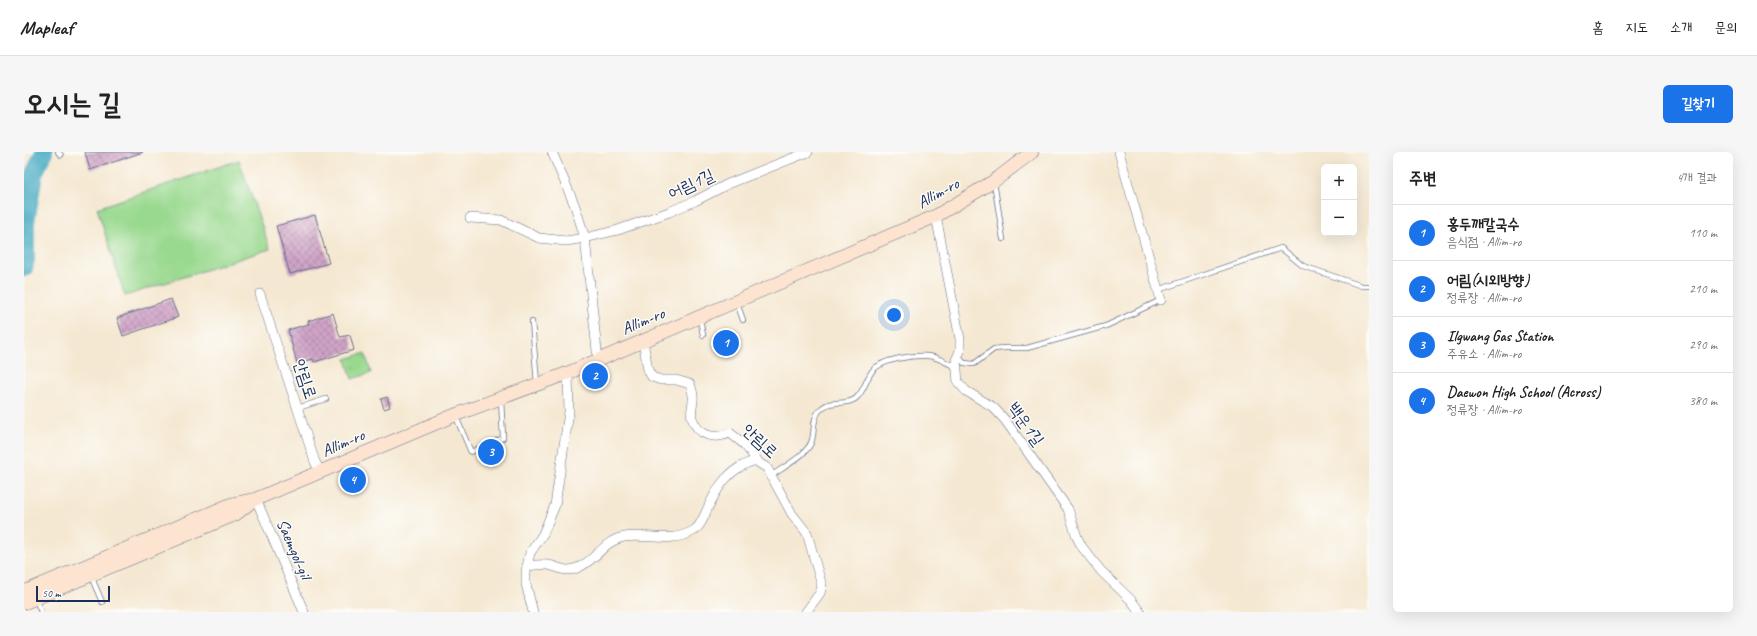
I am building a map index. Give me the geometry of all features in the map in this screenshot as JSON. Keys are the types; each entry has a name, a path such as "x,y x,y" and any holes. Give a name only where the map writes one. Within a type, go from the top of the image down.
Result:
{"street":[{"path":"552,152 575,206 585,238 598,360"},
{"name":"어림1길","path":"470,218 501,220 540,238 566,241 585,238 618,230 669,212 695,201 728,184 808,152"},
{"name":"Allim-ro","path":"28,598 232,504 256,499 321,473 455,415 537,383 568,373 936,216 994,181 1032,152"},
{"path":"1119,152 1161,300"},
{"name":"백운1길","path":"936,216 960,339 960,351 956,360 958,382 966,391 993,407 1005,420 1068,509 1082,548 1101,571 1131,600 1140,612"},
{"name":"안림로","path":"260,294 315,462 321,473"},
{"name":"안림로","path":"642,341 648,370 652,377 661,380 676,380 690,384 693,396 692,418 697,427 703,433 712,437 721,437 730,433 735,435 757,460 767,468 792,514 807,533 822,586 820,593 806,612"},
{"path":"534,612 526,584 527,566 530,553 544,534 555,505 568,412 568,373"},
{"path":"527,566 550,566 558,570 567,571 586,564 614,539 635,536 662,538 684,535 694,531 700,524 716,491 723,482 740,466 757,460"},
{"name":"Allim-ro","path":"28,598 91,574 236,514 256,499"},
{"name":"Saemgol-gil","path":"256,499 304,612"}],"lane":[{"path":"994,181 1003,239"},
{"path":"1158,290 1282,248 1303,266 1362,286 1369,286"},
{"path":"958,356 964,363 974,364 994,349 1027,348 1106,326 1161,300"},
{"path":"737,302 743,320"},
{"path":"700,317 703,335"},
{"path":"532,322 537,383"},
{"path":"771,476 804,453 812,442 814,422 818,412 828,403 850,402 857,398 873,370 882,363 893,359 929,356 956,367"},
{"path":"455,415 471,452 503,438 501,397"},
{"path":"298,408 326,399"},
{"path":"91,574 102,602"},
{"path":"28,598 42,612"}],"green space":[{"path":"239,160 270,249 125,296 97,208"},
{"path":"365,353 371,373 352,379 346,359"}],"building":[{"path":"85,152 143,152 90,170"},
{"path":"315,215 329,263 290,274 276,226"},
{"path":"171,299 178,317 123,336 117,318"},
{"path":"333,313 340,337 350,335 354,350 314,362 313,359 297,363 288,330 309,324 308,321"},
{"path":"387,397 390,407 384,409 381,399"}],"waterway":[{"path":"24,268 26,259 26,222 34,174 44,152"}],"place":[{"name":"홍두깨칼국수","path":"726,343"},
{"name":"어림(시외방향)","path":"595,376"},
{"name":"Ilgwang Gas Station","path":"491,452"},
{"name":"Daewon High School (Across)","path":"353,480"}]}
